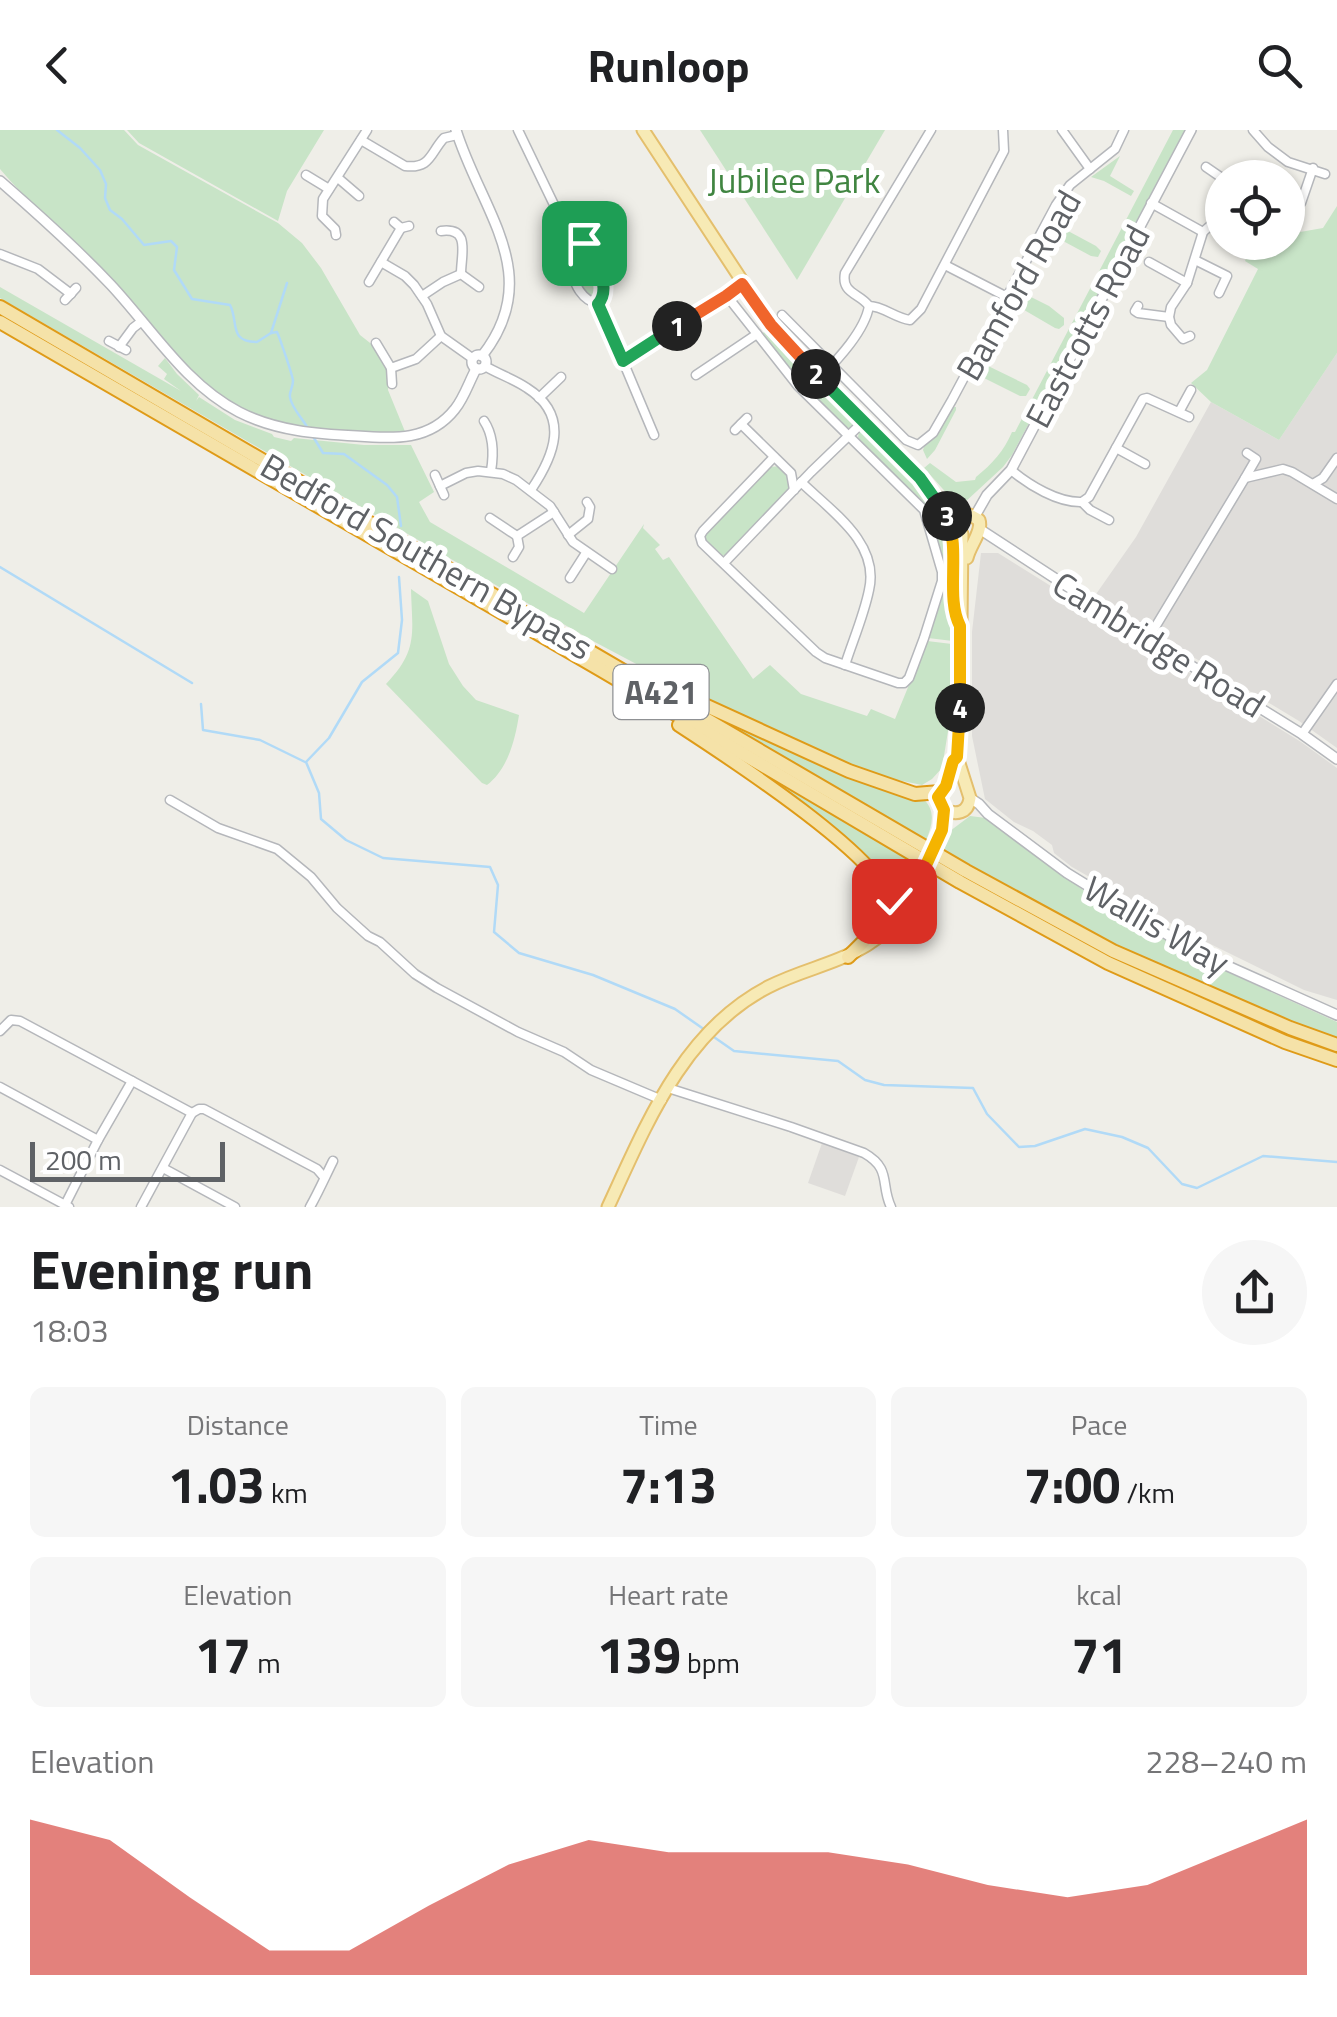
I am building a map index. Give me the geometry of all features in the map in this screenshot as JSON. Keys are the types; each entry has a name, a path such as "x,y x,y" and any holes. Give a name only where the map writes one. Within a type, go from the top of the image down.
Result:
{"highway":[{"name":"Bedford Southern Bypass","path":"0,306 960,882 1108,963 1285,1042 1337,1060"},
{"name":"Bedford Southern Bypass","path":"0,322 1113,951 1337,1046"},
{"name":"A421","path":"604,665 854,773 915,794 943,789"},
{"name":"A421","path":"604,665 852,853 889,893 892,905"},
{"name":"A421","path":"848,957 870,935 883,906 880,893 852,853"}],"main road":[{"path":"643,130 771,325 920,478 961,528 971,537 978,532"},
{"path":"936,498 952,532 955,616 960,626"},
{"path":"942,830 967,807 968,793 957,757 961,528 970,515 979,520 978,532 963,564"},
{"path":"957,757 938,802 944,810 960,813"},
{"path":"943,789 956,784 968,793"},
{"path":"912,896 942,830 944,810"},
{"path":"902,895 912,896 922,908 916,922 906,926 891,914 892,905 902,895"},
{"path":"608,1207 668,1088 686,1058 713,1026 744,1002 782,981 848,957 881,937 896,921"}],"street":[{"path":"338,229 322,216 322,200 366,130"},
{"path":"518,130 571,240"},
{"path":"931,130 845,273 846,288 869,306 904,319 915,316 945,265 1004,151 1003,130"},
{"path":"1062,130 1090,170"},
{"name":"Bamford Road","path":"831,366 906,440 918,445 933,434 1056,205 1070,186 1114,149 1124,130"},
{"name":"Eastcotts Road","path":"975,516 987,495 1011,470 1191,130"},
{"path":"1253,130 1288,162 1325,174"},
{"path":"0,181 82,256 188,374 239,412 279,426 330,434 406,438 432,429 461,399 504,321 511,292 510,270 506,250 457,132 444,138 432,157 412,167 361,140"},
{"path":"1305,191 1313,168"},
{"path":"306,175 329,189"},
{"path":"338,178 359,196"},
{"path":"1151,203 1204,232 1187,283 1169,317 1175,332 1187,341"},
{"path":"368,283 401,225"},
{"path":"440,231 452,228 464,246 461,274"},
{"path":"571,240 565,257 576,283 586,300 598,304 654,435"},
{"path":"571,240 589,248 605,286 606,293 598,304"},
{"path":"0,254 38,269 71,294"},
{"path":"1195,260 1227,276 1218,293"},
{"path":"381,262 405,276 422,296 441,336 539,398 552,419 555,440 549,460 531,490"},
{"path":"1149,262 1187,283"},
{"path":"945,265 1007,298"},
{"path":"422,296 461,274"},
{"path":"461,274 479,287"},
{"path":"623,361 742,284"},
{"path":"726,296 798,386 924,510 942,572 942,586 904,683 816,652 702,543 700,536 774,457"},
{"path":"820,378 865,321 869,306"},
{"path":"1138,306 1138,313 1169,317"},
{"path":"782,315 831,366"},
{"path":"109,341 123,349 133,328 142,320"},
{"path":"696,375 757,334"},
{"path":"391,368 416,359 441,336"},
{"path":"376,343 391,368 392,384"},
{"path":"539,398 562,379 559,366"},
{"path":"1179,412 1191,390"},
{"path":"1082,502 1090,496 1143,399 1189,417"},
{"path":"724,563 864,421"},
{"path":"741,424 792,473 794,490"},
{"path":"489,425 493,446 491,471"},
{"path":"1116,448 1144,464"},
{"path":"1148,639 1256,459 1247,453"},
{"path":"1313,484 1323,478 1337,458"},
{"path":"1244,478 1283,468 1337,499"},
{"path":"1011,470 1065,500 1082,502 1110,520"},
{"path":"792,473 811,472"},
{"path":"434,475 442,490 466,474 502,474 542,498 568,535 612,569"},
{"path":"802,482 851,530 869,560 870,587 845,665"},
{"path":"568,535 588,519 588,505 601,501"},
{"path":"518,536 554,512"},
{"path":"490,518 518,536"},
{"name":"Cambridge Road","path":"978,532 1337,759"},
{"path":"514,557 518,536"},
{"path":"570,578 586,552"},
{"path":"1302,734 1337,684"},
{"name":"Wallis Way","path":"968,793 988,814 1067,872 1192,950 1337,1015"},
{"path":"170,800 218,828 278,850 312,876 336,908 368,936 437,988 564,1052 591,1070 662,1100"},
{"path":"960,813 988,814"},
{"path":"0,1030 11,1020 20,1021 192,1113"},
{"path":"0,1170 67,1206 132,1081"},
{"path":"0,1086 98,1140"},
{"path":"668,1088 792,1127 873,1158 885,1175 891,1207"},
{"path":"141,1207 192,1113 199,1108 317,1169 323,1176"},
{"path":"310,1207 333,1162"},
{"path":"162,1168 235,1207"}],"shaded area":[{"path":"1337,353 1337,748 1094,597 1136,537 1211,402 1279,440"},
{"path":"981,553 998,553 1337,768 1337,1000 1304,990 1186,932 1072,867 1054,853 1052,845 985,799 972,736 972,632"},
{"path":"822,1143 859,1157 845,1196 808,1183"}],"green space":[{"path":"0,130 124,130 138,145 278,223 302,243 360,335 379,350 389,370 388,390 406,434 342,432 278,423 220,398 185,368 108,279 0,169"},
{"path":"127,130 324,130 287,191 278,221 139,143"},
{"name":"Jubilee Park","path":"700,130 885,130 797,280"},
{"path":"1173,130 1185,130 1012,455 964,503 951,498 924,468 930,463 956,482 975,480 1015,432"},
{"path":"1120,156 1110,176 1134,191 1131,196 1091,177"},
{"path":"1337,206 1337,353 1279,440 1211,402 1191,383 1207,370 1258,269 1245,260 1305,260 1305,231 1323,228"},
{"path":"1055,224 1096,246 1101,251 1098,257 1050,234"},
{"path":"573,244 587,250 595,268 600,281 596,299 575,278 569,254"},
{"path":"0,287 181,391 164,379 167,374 158,366 165,358 199,395 196,401 199,397 235,420 274,437 291,441 294,438 411,445 434,492 419,502 430,522 584,613 644,524 643,528 660,545 655,549 663,560 669,557 753,679 770,665 801,694 867,716 871,709 895,719 927,641 952,644 950,719 942,768 922,785 878,776 727,712 591,640 0,298"},
{"path":"1019,291 1049,306 1064,318 1064,325 1055,328 1012,303"},
{"path":"769,329 857,422 848,429 783,365 761,334"},
{"path":"984,364 1027,385 1030,389 1026,396 978,375"},
{"path":"953,407 956,410 927,459 924,447"},
{"path":"864,430 901,463 940,515 948,548 953,641 928,638 945,581 939,545 927,510 861,443 859,432"},
{"path":"781,466 789,473 790,491 727,555 718,556 704,542 706,531 769,467"},
{"path":"411,589 428,601 449,664 463,686 476,700 519,715 505,762 487,785 386,684 409,650"},
{"path":"723,721 853,778 922,798 931,813 926,841 722,724"},
{"path":"720,746 917,862 911,873 901,883 890,880 871,861"},
{"path":"970,816 986,818 1083,890 1188,954 1337,1022 1337,1042 1114,947 942,851 950,831"}],"waterway":[{"path":"57,130 100,170 110,210 144,245 171,241 177,247 174,270 192,299 230,305 242,339 257,342 277,332 292,378 291,401 307,427"},
{"path":"271,333 287,283"},
{"path":"314,438 323,453 344,454 387,485 397,497 401,526"},
{"path":"0,567 192,683"},
{"path":"399,577 402,620 398,653 362,682 329,738 306,762 319,793 321,819 346,840 383,858 490,867 498,885 494,932 519,953 593,975 675,1009 705,1030"},
{"path":"201,704 203,730 260,740 305,762"},
{"path":"711,1035 734,1051 838,1061 865,1080 884,1085 973,1088 987,1114 1019,1147 1035,1146 1085,1129 1122,1137 1148,1148 1182,1184 1197,1188 1263,1156 1337,1162"}],"route":[{"path":"584,243 605,286 606,293 598,304 623,361 742,284 794,352 920,478 947,517 954,548 955,616 960,626 957,757 938,797 944,810 942,830 926,870 912,896 902,895 894,901"}]}
